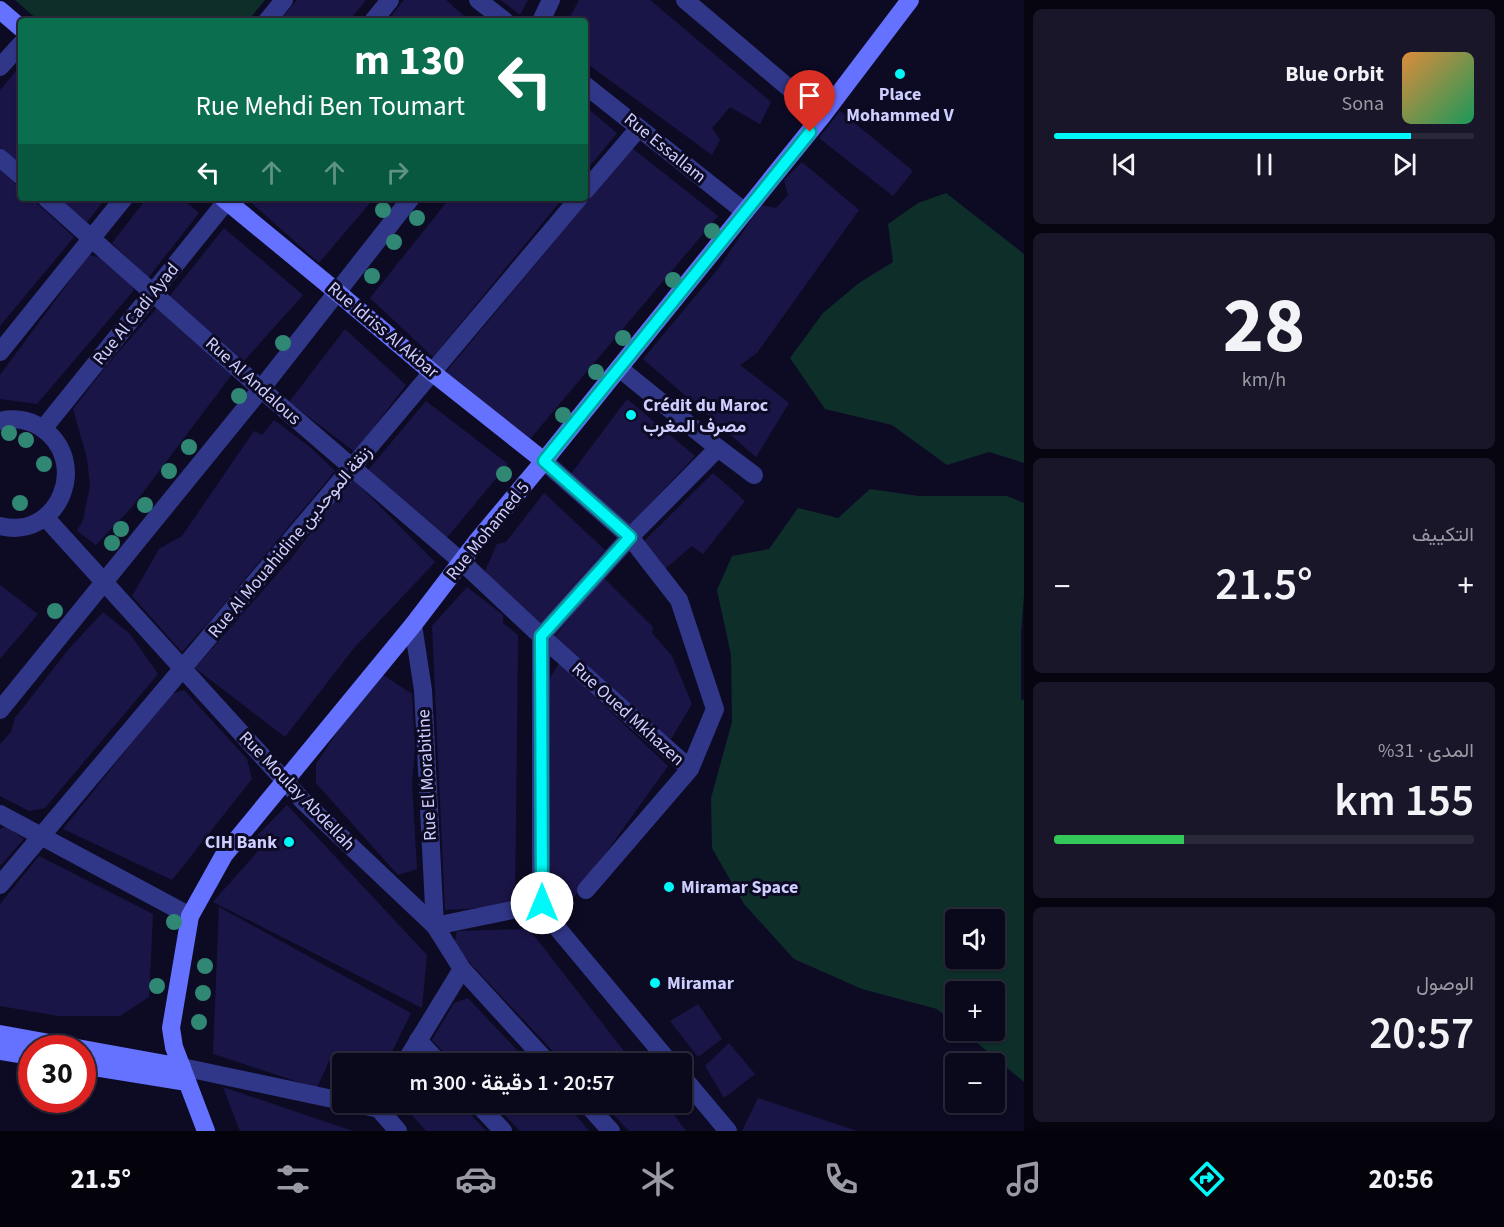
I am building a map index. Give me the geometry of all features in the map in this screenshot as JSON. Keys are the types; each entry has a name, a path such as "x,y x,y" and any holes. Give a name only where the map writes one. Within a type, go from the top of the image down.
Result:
{"street":[{"path":"269,18 284,0"},
{"path":"375,18 390,0"},
{"path":"478,0 501,18"},
{"path":"542,18 551,0"},
{"path":"685,0 822,116"},
{"name":"Rue Mohamed 5","path":"206,1131 174,1047 171,1028 190,916 224,855 413,625 745,212 822,116 910,0"},
{"path":"0,10 18,25"},
{"path":"0,67 18,47"},
{"name":"Rue Essallam","path":"588,87 745,212"},
{"path":"588,188 639,128"},
{"path":"0,158 18,173"},
{"name":"Rue Al Andalous","path":"49,201 261,389 462,562"},
{"path":"0,352 122,201"},
{"name":"Rue Al Cadi Ayad","path":"43,429 154,293 224,201"},
{"name":"Rue Idriss Al Akbar","path":"228,201 433,373 544,461"},
{"path":"0,710 261,389 409,201"},
{"name":"Rue Al Mouahidine زنقة الموحدين","path":"0,885 576,201"},
{"path":"619,368 754,474"},
{"path":"0,421 6,419 31,422 56,440 66,462 67,481 63,495 45,517 26,526 6,528 0,526"},
{"path":"662,1053 559,930 542,903 541,636 630,537 718,448"},
{"path":"544,461 630,537 679,600 715,709 690,769 586,890"},
{"name":"Rue Moulay Abdellah","path":"45,517 285,781 435,926 462,969 539,1053"},
{"name":"Rue Oued Mkhazen","path":"462,562 690,769"},
{"name":"Rue El Morabitine","path":"413,625 423,690 435,926"},
{"path":"0,814 190,916"},
{"path":"435,926 542,903"},
{"path":"410,1053 462,969"},
{"path":"0,1034 184,1074 332,1099"},
{"path":"418,1040 430,1053"},
{"path":"0,1051 18,1054"},
{"path":"96,1066 184,1074"},
{"path":"692,1088 728,1131"},
{"path":"380,1113 381,1131"},
{"path":"385,1113 398,1131"},
{"path":"486,1113 503,1131"},
{"path":"595,1113 611,1131"}],"green space":[{"path":"15,0 265,0 250,18 36,18"},
{"path":"946,193 1024,254 1024,463 989,452 947,465 892,425 825,409 790,358 823,313 859,283 893,262 888,224 918,203"},
{"path":"870,489 919,496 1007,496 1024,503 1021,701 1024,699 1024,1082 1005,1066 1005,1053 989,1053 975,1041 1005,1041 1005,981 945,981 945,1016 937,1009 862,989 794,959 744,904 712,848 711,798 732,722 731,655 717,590 732,556 769,549 798,508 838,518"}],"building":[{"path":"297,0 366,0 351,18 282,18"},
{"path":"404,0 446,0 467,18 389,18"},
{"path":"501,0 528,0 520,15"},
{"path":"579,0 650,0 771,102 760,124 730,107 712,128 720,140 712,155 588,64 588,18 570,18"},
{"path":"18,69 18,163 0,148 0,90"},
{"path":"588,109 617,133 588,168"},
{"path":"840,111 913,171 893,196 819,138"},
{"path":"632,148 718,216 530,439 446,372"},
{"path":"802,162 859,210 757,353 740,365 789,403 756,457 643,359 718,269 761,205 776,208 788,195 784,180"},
{"path":"0,170 18,186 18,201 34,201 74,237 0,326"},
{"path":"62,201 104,201 87,222"},
{"path":"145,201 185,201 199,213 148,278 112,243"},
{"path":"249,201 371,201 319,263"},
{"path":"448,201 561,201 433,357 370,298"},
{"path":"224,228 303,295 244,361 169,297"},
{"path":"89,255 103,258 128,281 134,290 37,404 0,399 0,375"},
{"path":"157,308 236,369 132,507 96,545 77,531 83,520 90,486 87,458 73,409 108,364"},
{"path":"345,329 406,385 355,452 289,402"},
{"path":"627,399 695,456 630,525 571,474"},
{"path":"426,401 508,464 445,540 364,475"},
{"path":"274,420 310,447 335,471 182,652 132,596 159,549 182,536 254,431 262,435"},
{"path":"713,473 745,501 703,554 692,546 660,573 640,545"},
{"path":"352,478 435,562 354,648 285,737 195,668 293,556"},
{"path":"544,493 605,550 538,625 484,573 497,544 506,542"},
{"path":"603,577 653,627 652,633 672,656 692,704 671,739 627,712 552,640"},
{"path":"0,585 38,614 0,659"},
{"path":"467,587 503,615 503,623 518,635 515,906 445,910 432,626"},
{"path":"103,612 130,634 158,674 45,808 29,811 0,796 0,744 11,732 15,718 68,650"},
{"path":"559,663 668,766 567,907 545,905 545,687"},
{"path":"380,673 412,694 415,747 412,784 417,869 398,875 316,783 316,764"},
{"path":"184,690 247,759 252,779 172,880 63,829 171,694"},
{"path":"287,805 427,955 422,1008 213,902 259,850 252,841"},
{"path":"6,826 24,839 0,866 0,829"},
{"path":"39,856 153,914 149,997 120,1016 58,1016 0,1006 0,904"},
{"path":"219,907 411,1013 391,1053 332,1053 332,1062 329,1061 317,1088 213,1054"},
{"path":"529,929 625,1053 555,1053 454,946 457,931"},
{"path":"468,998 520,1053 444,1053 432,1040 454,1003"},
{"path":"698,1004 722,1039 698,1057 670,1021"},
{"path":"729,1043 755,1074 724,1098 705,1066"},
{"path":"223,1087 353,1131 240,1131"},
{"path":"758,1098 857,1131 742,1131"},
{"path":"410,1113 469,1113 486,1131 426,1131"},
{"path":"503,1113 574,1113 589,1131 520,1131"},
{"path":"612,1113 672,1113 686,1131 629,1131"}],"place":[{"name":"Place Mohammed V","path":"900,74"},
{"name":"Crédit du Maroc مصرف المغرب","path":"631,415"},
{"name":"CIH Bank","path":"289,842"},
{"name":"Miramar Space","path":"669,887"},
{"name":"Miramar","path":"655,983"}],"route":[{"path":"542,903 541,636 630,537 544,461 810,132"}]}
